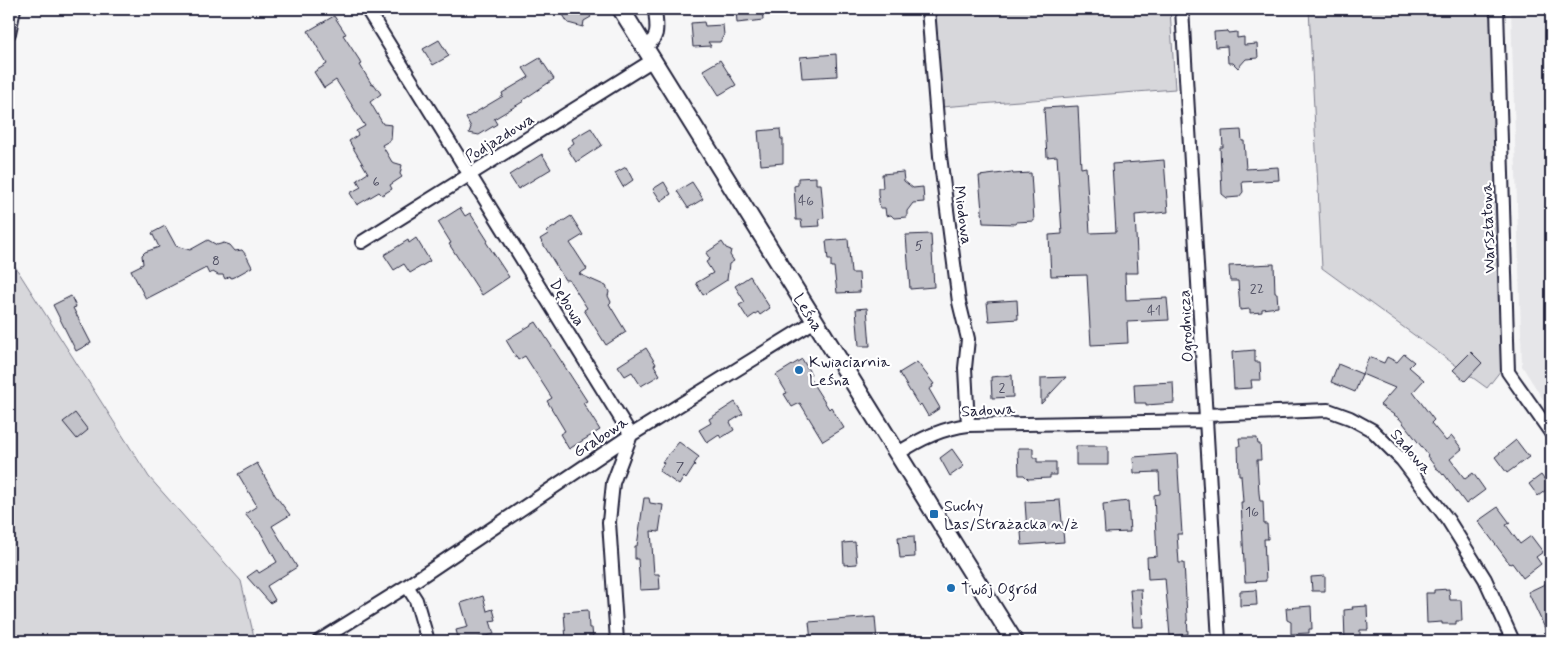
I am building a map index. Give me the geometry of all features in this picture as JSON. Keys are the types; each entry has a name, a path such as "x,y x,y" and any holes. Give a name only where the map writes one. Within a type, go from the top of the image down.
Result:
{"street":[{"path":"9,33 14,9"},
{"name":"Dębowa","path":"367,9 631,434"},
{"name":"Leśna","path":"621,9 1014,641"},
{"path":"649,54 656,37 655,9"},
{"name":"Miodowa","path":"928,9 940,156 959,302 968,339 964,368 968,425"},
{"name":"Ogrodnicza","path":"1182,9 1219,641"},
{"name":"Warsztatowa","path":"1497,9 1508,372 1551,433"},
{"name":"Podjazdowa","path":"362,242 470,174 649,54"},
{"name":"Grabowa","path":"319,641 407,586 631,434 815,321"},
{"name":"Sadowa","path":"898,454 912,444 952,427 968,425 1206,418 1328,410 1350,418 1372,430 1402,460 1448,520 1485,579 1512,641"},
{"path":"617,641 609,522 610,502 613,483 631,434"},
{"path":"407,586 416,600 428,641"}],"shaded area":[{"path":"935,9 1170,9 1175,89 941,107"},
{"path":"1309,9 1493,9 1501,370 1487,388 1322,268"},
{"path":"1511,9 1551,9 1551,412 1522,366"},
{"path":"9,257 149,477 241,581 255,641 9,641"}],"building":[{"path":"570,9 585,9 591,17 584,21 583,27 568,23 562,13"},
{"path":"736,9 762,9 763,20 737,23"},
{"path":"334,16 346,34 343,35 362,64 360,65 372,85 374,84 381,94 370,102 383,124 392,125 391,140 382,145 392,162 402,165 400,174 402,177 390,185 392,189 382,195 379,192 357,205 350,193 361,187 357,180 368,173 349,141 358,135 356,131 365,126 336,80 324,88 314,72 327,64 308,31"},
{"path":"704,22 705,26 723,25 724,35 720,42 708,42 711,46 693,47 691,23"},
{"path":"1228,31 1228,33 1237,32 1237,38 1244,37 1244,45 1257,44 1258,58 1246,59 1238,68 1233,63 1228,63 1227,46 1215,47 1214,32"},
{"path":"439,40 449,56 433,65 423,49"},
{"path":"836,54 837,76 802,78 800,57"},
{"path":"540,58 554,79 524,101 494,119 497,124 479,135 469,133 471,127 466,118 503,96 502,93 529,77 523,68"},
{"path":"720,60 736,85 719,95 703,70"},
{"path":"1078,106 1081,168 1086,167 1090,233 1116,232 1112,164 1164,160 1168,212 1135,215 1138,273 1125,273 1126,300 1167,298 1169,320 1127,322 1128,343 1091,345 1087,275 1051,276 1049,235 1062,234 1057,156 1047,157 1044,108"},
{"path":"591,128 602,145 576,162 567,148 574,143 572,139"},
{"path":"780,129 781,139 783,139 783,163 761,165 758,131"},
{"path":"1241,130 1242,141 1244,141 1246,169 1278,167 1279,180 1242,182 1243,192 1239,197 1227,198 1222,194 1220,147 1223,147 1222,131"},
{"path":"542,154 551,169 518,189 509,175"},
{"path":"626,167 633,180 623,187 615,173"},
{"path":"903,172 904,181 913,188 923,187 924,202 913,203 907,211 907,217 894,218 891,215 886,216 885,208 880,208 878,194 878,188 883,188 882,174"},
{"path":"1012,172 1013,174 1031,173 1034,221 1016,222 1016,224 983,223 979,176"},
{"path":"816,177 816,184 821,184 824,218 819,219 820,226 802,227 801,220 796,220 794,186 798,185 798,178"},
{"path":"664,182 671,194 661,201 653,189"},
{"path":"692,182 703,199 688,208 677,191"},
{"path":"460,208 465,216 470,213 509,277 482,295 449,244 451,243 438,222"},
{"path":"571,216 583,235 570,243 587,269 579,274 606,286 611,302 609,304 626,332 606,345 584,310 587,308 569,280 565,280 540,239 548,234 546,232"},
{"path":"165,226 176,246 190,250 208,240 217,245 224,243 230,245 235,251 242,250 252,267 236,276 231,278 230,276 225,279 223,275 213,272 209,274 206,268 146,299 131,270 143,264 142,255 145,252 159,247 152,233"},
{"path":"931,234 934,287 910,289 906,235"},
{"path":"416,238 430,261 410,273 404,264 394,270 384,255 408,240 409,243"},
{"path":"848,239 851,273 859,273 860,292 837,293 834,267 831,267 831,260 828,260 826,241"},
{"path":"722,242 726,248 731,250 730,255 734,261 729,264 727,280 703,295 696,283 713,273 706,262 710,259 706,253"},
{"path":"1274,264 1275,293 1277,293 1278,307 1262,309 1262,312 1250,313 1250,309 1240,310 1238,281 1230,281 1229,266"},
{"path":"750,276 770,308 760,315 758,312 748,319 739,305 745,302 735,286"},
{"path":"71,296 76,307 73,308 91,343 76,351 53,305"},
{"path":"1017,300 1018,319 989,321 987,302"},
{"path":"867,308 870,346 859,346 856,309"},
{"path":"536,322 587,401 583,403 600,430 569,449 560,434 565,431 547,401 552,398 525,356 518,360 506,340"},
{"path":"646,348 656,364 654,365 660,375 641,386 632,372 625,376 618,366"},
{"path":"1255,350 1255,362 1260,362 1261,380 1251,380 1252,388 1234,389 1232,352"},
{"path":"1471,352 1482,363 1465,381 1453,370"},
{"path":"1404,354 1414,362 1409,367 1424,380 1413,392 1434,420 1431,423 1446,441 1452,436 1462,449 1450,459 1465,479 1473,473 1485,490 1466,504 1400,419 1380,405 1395,388 1362,374 1369,357 1384,363 1387,357 1397,362"},
{"path":"802,359 811,374 808,376 829,409 831,407 844,428 823,441 800,403 792,407 784,394 787,393 776,375"},
{"path":"917,362 934,384 929,389 940,408 928,416 921,404 919,406 899,373"},
{"path":"1338,364 1362,374 1355,392 1331,382"},
{"path":"1012,375 1013,397 992,398 991,377"},
{"path":"1066,377 1041,404 1041,378"},
{"path":"1173,382 1174,403 1146,405 1146,403 1135,403 1134,384"},
{"path":"735,402 743,414 730,422 734,430 721,438 719,435 707,443 699,430 711,423 709,419"},
{"path":"75,413 88,430 77,439 63,422"},
{"path":"1239,438 1257,438 1258,444 1260,444 1261,460 1257,460 1259,493 1260,501 1263,501 1264,524 1267,524 1268,539 1264,539 1266,581 1245,582 1241,502 1243,502 1241,475 1239,475"},
{"path":"1516,440 1529,457 1507,473 1495,457"},
{"path":"679,442 699,457 686,479 684,477 679,485 659,471 664,463 662,462"},
{"path":"1076,446 1108,446 1108,465 1076,465"},
{"path":"1018,448 1033,448 1033,458 1037,458 1037,462 1056,462 1056,475 1050,475 1050,478 1028,479 1024,475 1019,475"},
{"path":"952,449 964,466 950,476 940,458"},
{"path":"1177,454 1182,534 1177,534 1179,563 1184,563 1188,634 1170,636 1165,578 1148,579 1147,557 1157,556 1154,495 1160,494 1159,472 1134,473 1133,457"},
{"path":"257,463 275,495 290,515 272,526 297,567 267,586 275,600 270,603 247,577 257,570 259,573 277,562 261,533 245,514 257,506 238,474"},
{"path":"1541,475 1550,487 1538,496 1529,484"},
{"path":"644,498 649,498 650,503 663,505 659,532 651,531 654,574 659,574 660,589 640,590 638,559 635,559 635,546 637,546"},
{"path":"1060,500 1064,542 1022,545 1021,532 1027,531 1025,502"},
{"path":"1128,501 1130,532 1105,533 1103,504"},
{"path":"1498,507 1510,523 1506,525 1520,544 1531,536 1543,552 1536,557 1541,564 1523,578 1512,563 1510,564 1478,521"},
{"path":"914,536 915,557 900,558 898,537"},
{"path":"855,542 857,564 844,565 843,543"},
{"path":"1325,576 1325,591 1312,591 1311,577"},
{"path":"1551,581 1551,641 1528,592"},
{"path":"1130,589 1141,589 1143,627 1133,627"},
{"path":"1449,589 1450,600 1461,600 1462,621 1456,621 1456,624 1442,624 1442,622 1427,623 1426,593 1434,593 1434,590"},
{"path":"1256,590 1257,605 1240,606 1240,591"},
{"path":"483,596 487,611 493,609 496,620 490,621 494,634 468,641 459,641 456,630 468,627 461,603"},
{"path":"1311,606 1312,629 1309,629 1309,633 1291,634 1291,622 1287,620 1286,608"},
{"path":"1367,606 1368,630 1360,630 1360,641 1345,641 1344,610 1353,609 1352,607"},
{"path":"588,610 589,628 592,628 593,639 582,640 576,636 571,641 566,641 564,612"},
{"path":"875,617 877,641 811,641 809,622"}],"place":[{"name":"Kwiaciarnia Leśna","path":"799,370"},
{"name":"Suchy Las/Strażacka n/ż","path":"934,514"},
{"name":"Twój Ogród","path":"951,588"}]}
